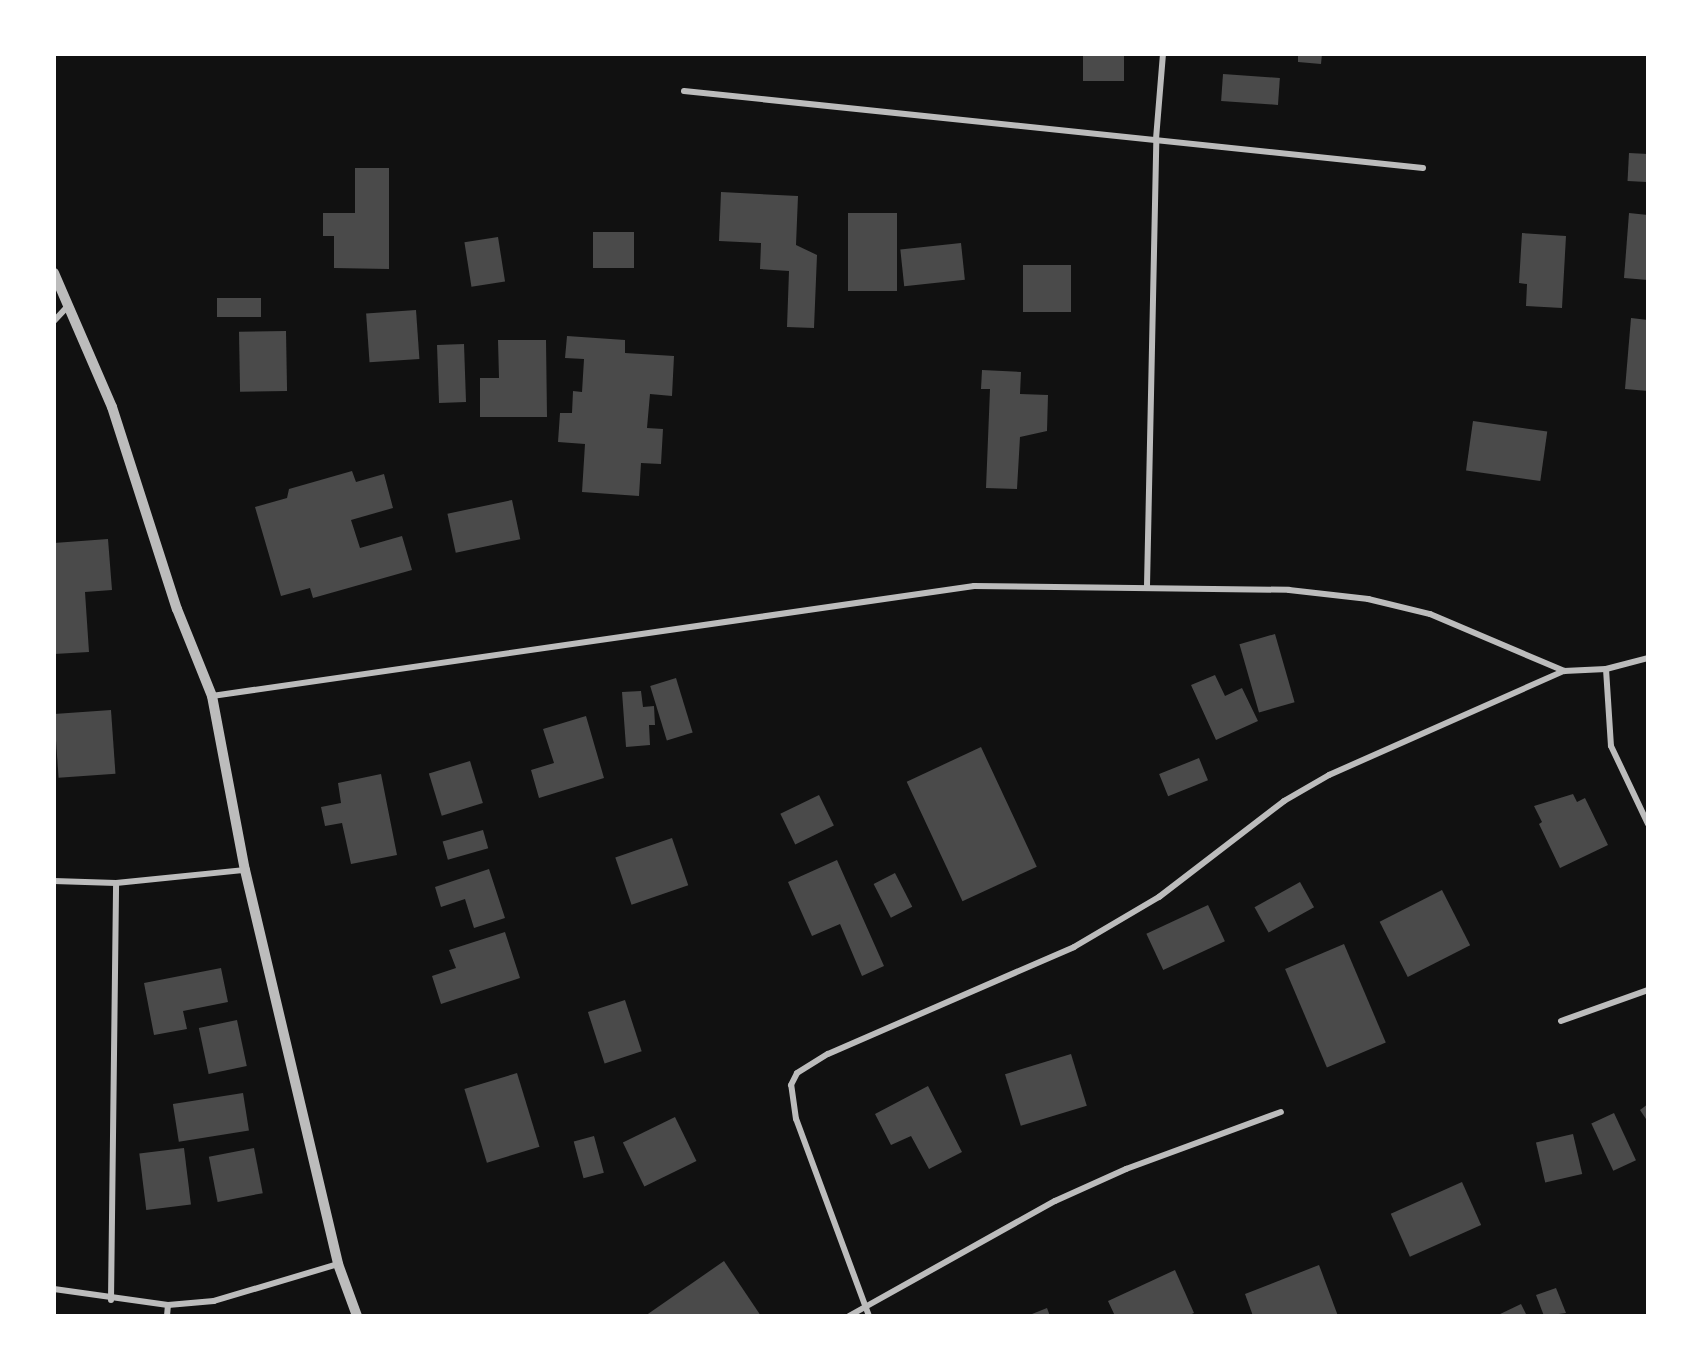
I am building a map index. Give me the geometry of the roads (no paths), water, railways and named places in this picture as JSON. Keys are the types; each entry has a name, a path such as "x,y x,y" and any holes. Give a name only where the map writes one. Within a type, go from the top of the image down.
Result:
{"street":[{"path":"1147,586 1156,139 1163,54"},
{"path":"684,91 1423,168"},
{"path":"54,273 112,407 177,609 212,696 245,870 338,1264 357,1316"},
{"path":"54,321 69,304"},
{"path":"212,696 974,586 1147,586 1289,590 1368,599 1430,614 1564,671"},
{"path":"869,1316 863,1305 796,1119 791,1085 797,1072 828,1054 1074,947 1159,897 1284,801 1329,775 1564,671 1606,669 1648,658"},
{"path":"1606,669 1611,746 1648,824"},
{"path":"54,880 116,883 245,870"},
{"path":"111,1300 116,883"},
{"path":"1561,1021 1648,990"},
{"path":"849,1316 863,1305 1055,1201 1126,1169 1281,1112"},
{"path":"54,1289 111,1300 168,1305 214,1301 338,1264"},
{"path":"167,1316 168,1305"}]}
